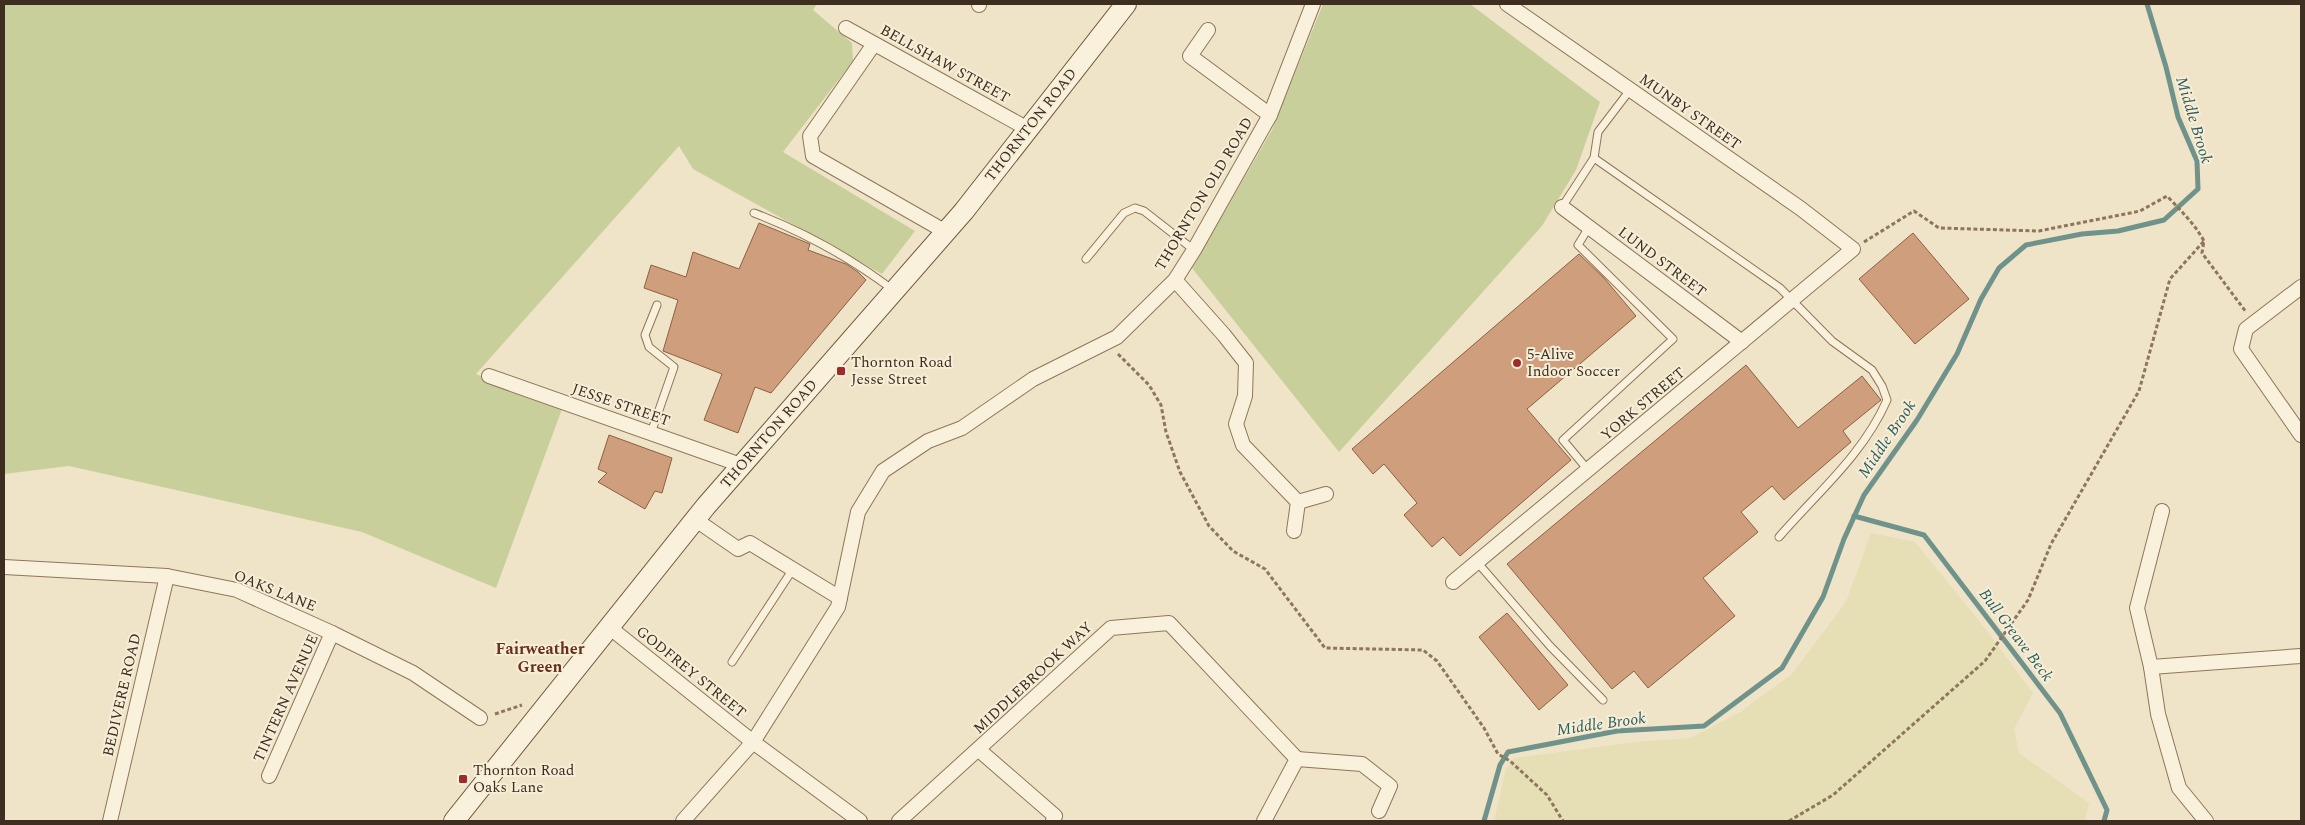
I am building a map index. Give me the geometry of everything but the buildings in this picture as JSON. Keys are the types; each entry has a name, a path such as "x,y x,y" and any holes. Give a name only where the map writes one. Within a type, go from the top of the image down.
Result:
{"main road":[{"name":"THORNTON ROAD","path":"454,821 706,506 946,232 1126,4"}],"street":[{"name":"THORNTON OLD ROAD","path":"683,821 753,742 838,607 858,512 883,471 928,440 962,428 1033,379 1117,337 1175,280 1270,115 1313,4"},
{"name":"MUNBY STREET","path":"1507,4 1800,208 1853,249"},
{"name":"BELLSHAW STREET","path":"846,28 1028,129"},
{"path":"1208,30 1190,56 1270,115"},
{"path":"874,44 810,136 813,156 946,232"},
{"name":"LUND STREET","path":"1562,207 1742,342"},
{"name":"YORK STREET","path":"1453,582 1853,249"},
{"path":"1175,280 1246,363 1245,396 1236,424 1243,445 1298,502"},
{"path":"2301,287 2246,329 2241,349 2301,435"},
{"name":"JESSE STREET","path":"489,376 741,465"},
{"path":"1298,502 1326,494"},
{"path":"1294,531 1298,502"},
{"path":"2162,512 2137,608 2151,667 2158,714 2179,788 2206,821"},
{"path":"696,520 738,549 750,544 840,598"},
{"name":"OAKS LANE","path":"4,567 166,576 237,590 332,633 413,673 480,718"},
{"name":"BEDIVERE ROAD","path":"110,821 166,576"},
{"name":"MIDDLEBROOK WAY","path":"899,821 1111,628 1168,623 1297,759"},
{"name":"GODFREY STREET","path":"609,627 753,742 860,821"},
{"name":"TINTERN AVENUE","path":"268,776 332,633"},
{"path":"2151,667 2301,656"},
{"path":"979,750 1055,816 1053,821"},
{"path":"1264,821 1297,759 1362,764 1390,786 1378,811"}],"lane":[{"path":"1562,207 1594,158 1598,132 1630,90"},
{"path":"1594,158 1780,288 1832,341 1872,370 1882,386 1887,400 1868,436 1834,480 1779,537"},
{"path":"1086,259 1124,213 1135,208 1144,212 1194,250"},
{"path":"754,213 780,223 836,251 894,291"},
{"path":"1589,227 1578,245 1673,339 1563,440 1589,470"},
{"path":"651,433 674,367 649,347 645,335 657,305"},
{"path":"1477,562 1550,646 1603,700"},
{"path":"732,662 793,569"}],"path":[{"path":"1853,249 1914,211 1939,228 2039,231 2140,211 2167,196 2187,215 2204,241 2202,253 2255,323"},
{"path":"1788,821 1833,795 1985,661 1995,648 2028,600 2051,544 2139,391 2170,279 2204,241"},
{"path":"1108,341 1149,385 1161,405 1166,432 1180,472 1209,526 1233,551 1265,569 1325,648 1423,650 1437,661 1479,721 1498,754 1510,761 1547,795 1563,821"},
{"path":"480,718 524,705 538,715"}],"shaded area":[{"path":"1871,533 1915,542 1984,627 2033,693 2014,729 2019,753 2089,803 2085,821 1494,821 1506,769 1514,758 1636,742 1691,738 1740,712 1792,674 1846,602"}],"green space":[{"path":"4,4 817,4 813,10 852,43 853,61 783,152 915,231 882,274 693,169 679,146 476,374 562,409 496,588 362,532 69,466 4,474"},
{"path":"1323,4 1470,4 1600,102 1576,170 1542,226 1339,452 1192,268 1272,130"}],"waterway":[{"name":"Middle Brook","path":"1484,821 1500,765 1508,752 1617,731 1704,726 1782,668 1823,597 1844,539 1864,495 1917,420 1957,354 1981,299 1999,268 2026,245 2082,234 2118,231 2164,220 2198,189 2197,161 2178,117 2166,67 2147,4"},
{"name":"Bull Greave Beck","path":"1854,516 1924,535 2060,713 2107,810 2104,821"}],"place":[{"name":"5-Alive Indoor Soccer","path":"1517,363"},
{"name":"Thornton Road Jesse Street","path":"841,371"},
{"name":"Thornton Road Oaks Lane","path":"463,779"}],"district":[{"name":"Fairweather Green","path":"540,658"}]}
